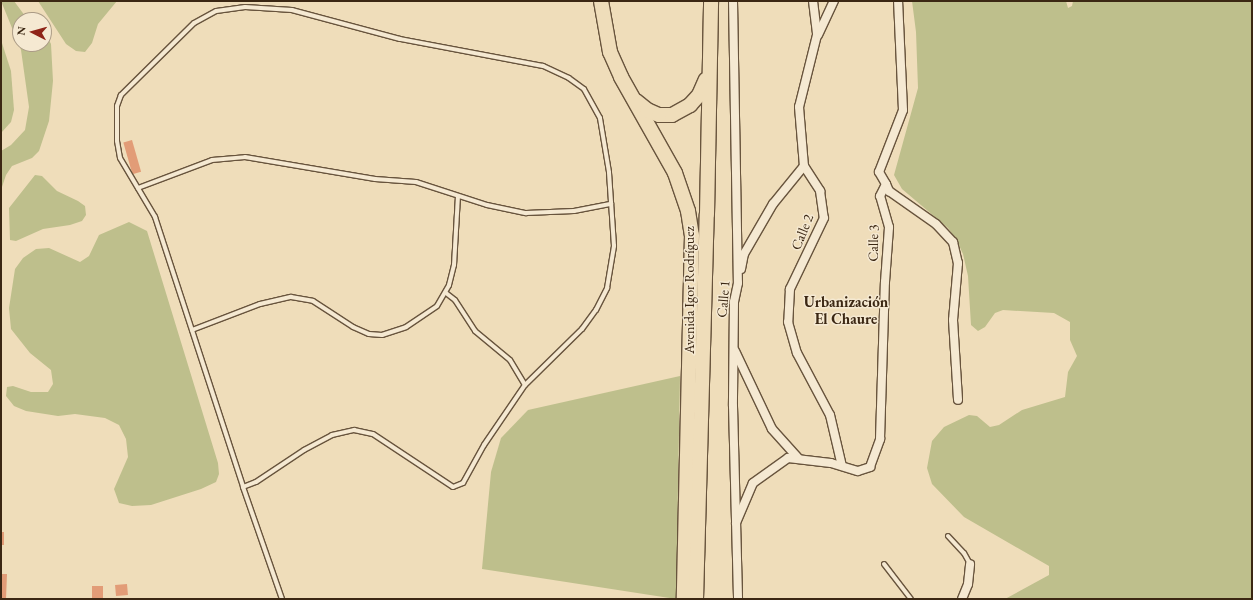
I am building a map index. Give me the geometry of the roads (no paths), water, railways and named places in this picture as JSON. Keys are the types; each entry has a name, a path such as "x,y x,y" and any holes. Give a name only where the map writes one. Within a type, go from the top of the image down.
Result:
{"highway":[{"name":"Avenida Igor Rodríguez","path":"696,599 707,214 708,76 711,1"},
{"name":"Avenida Igor Rodríguez","path":"601,3 610,52 632,98 675,173 688,211 692,235 684,599"},
{"path":"632,98 647,110 659,114 672,115 690,105 699,95 708,76"}],"street":[{"name":"Calle 1","path":"733,1 738,283 734,302 738,599"},
{"name":"Calle 2","path":"813,1 818,35 799,107 804,166 820,191 824,218 790,289 788,322 797,353 830,415 842,466"},
{"path":"818,35 834,1"},
{"name":"Calle 3","path":"842,466 858,471 870,468 880,439 885,282 889,227 880,196 886,184 879,172 903,110 898,1"},
{"path":"738,283 748,248 773,204 804,166"},
{"path":"886,184 889,191 936,224 953,242 958,263 953,320 958,400"},
{"path":"734,348 772,429 799,459"},
{"path":"736,523 753,483 788,458 842,466"},
{"path":"962,599 968,584 970,564"}],"lane":[{"path":"243,486 256,482 304,450 332,435 354,430 373,434 453,487 457,487 466,480 484,445 525,385 582,329 602,300 613,256 611,204 607,158 600,118 584,89 569,78 533,64 400,39 292,10 259,7 224,9 201,18 121,95 117,106 118,150 127,174 138,188 155,217 243,486 282,599"},
{"path":"138,188 212,160 245,157 375,179 416,182 458,196 526,213 574,212 611,204"},
{"path":"192,330 260,304 291,297 313,300 358,330 382,335 406,327 437,306 446,293 454,265 458,196"},
{"path":"446,293 455,300 475,331 510,360 525,385"},
{"path":"948,536 964,553 970,564"},
{"path":"884,564 910,599"}],"district":[{"name":"Urbanización El Chaure","path":"846,310"}]}
